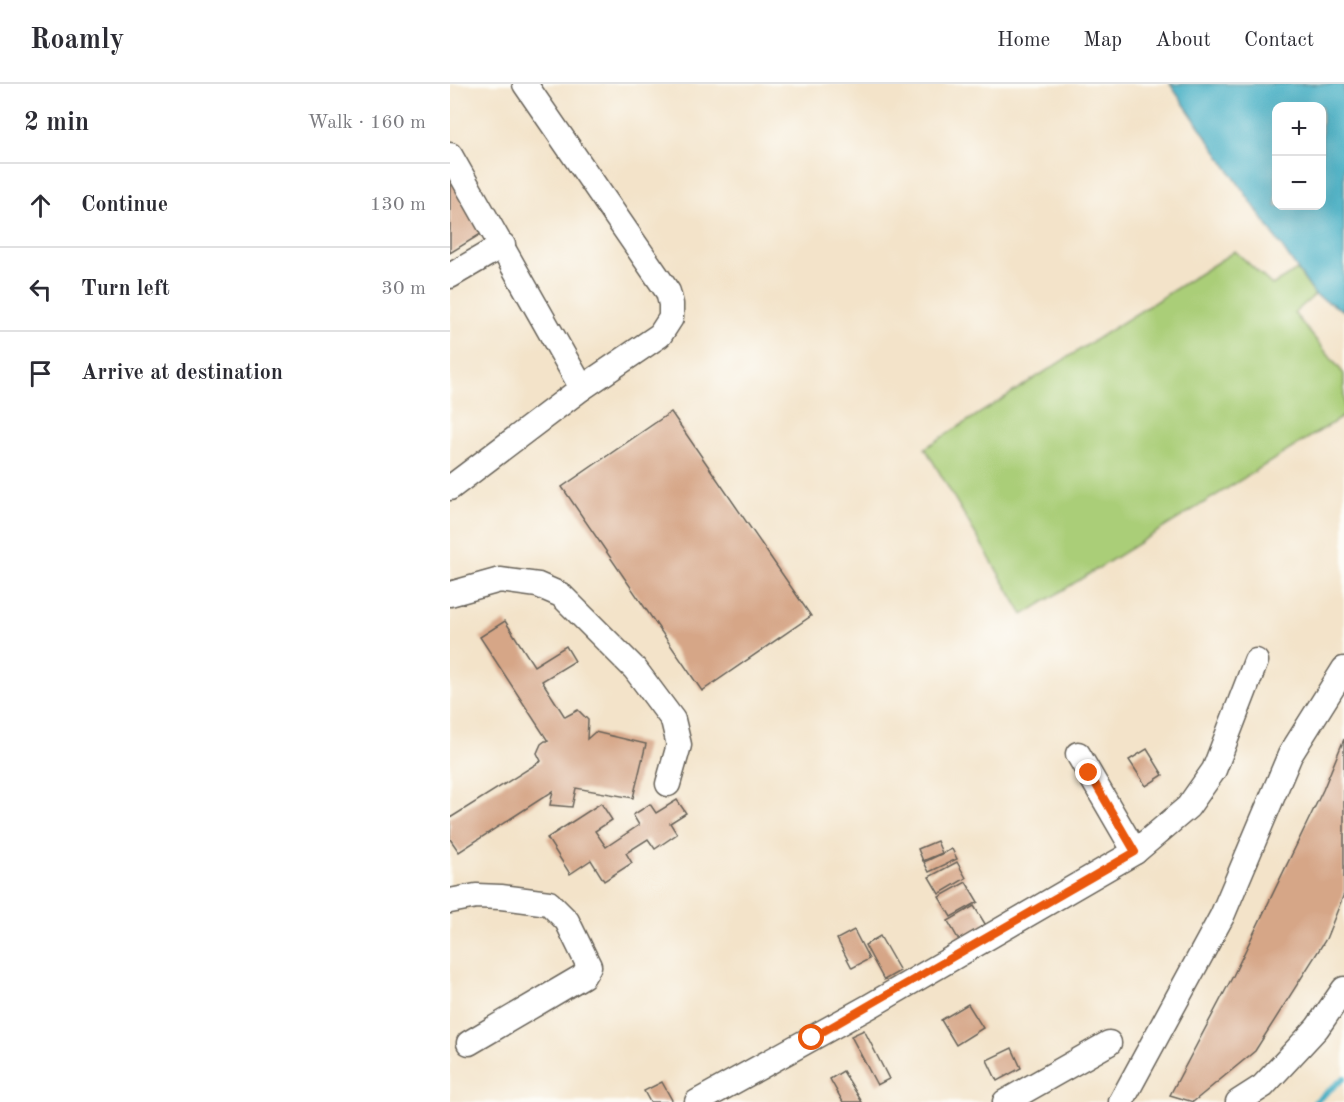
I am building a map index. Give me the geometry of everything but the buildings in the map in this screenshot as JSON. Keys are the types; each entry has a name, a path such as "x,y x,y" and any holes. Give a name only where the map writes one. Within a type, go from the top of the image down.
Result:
{"street":[{"path":"450,488 582,388 660,335 671,318 672,304 668,292 525,84"},
{"path":"450,155 582,388"},
{"path":"450,276 502,245"},
{"path":"450,594 500,580 538,585 561,595 635,669 673,720 679,745 668,784"},
{"path":"697,1102 870,1006 1135,852 1188,807 1214,770 1256,661"},
{"path":"1121,1102 1222,916 1290,755 1344,669"},
{"path":"1078,754 1135,852"},
{"path":"450,901 477,896 549,903 567,921 589,966 583,976 469,1043"},
{"path":"1238,1102 1263,1086 1317,1028 1344,989"},
{"path":"1005,1102 1109,1043"}],"green space":[{"path":"1235,251 1272,285 1297,270 1315,295 1294,313 1344,374 1344,416 1023,615 925,448"}],"water":[{"path":"1170,84 1344,84 1344,311 1315,295"}],"waterway":[{"path":"1315,1102 1344,1078"}],"route":[{"path":"812,1038 1135,852 1089,773"}]}
